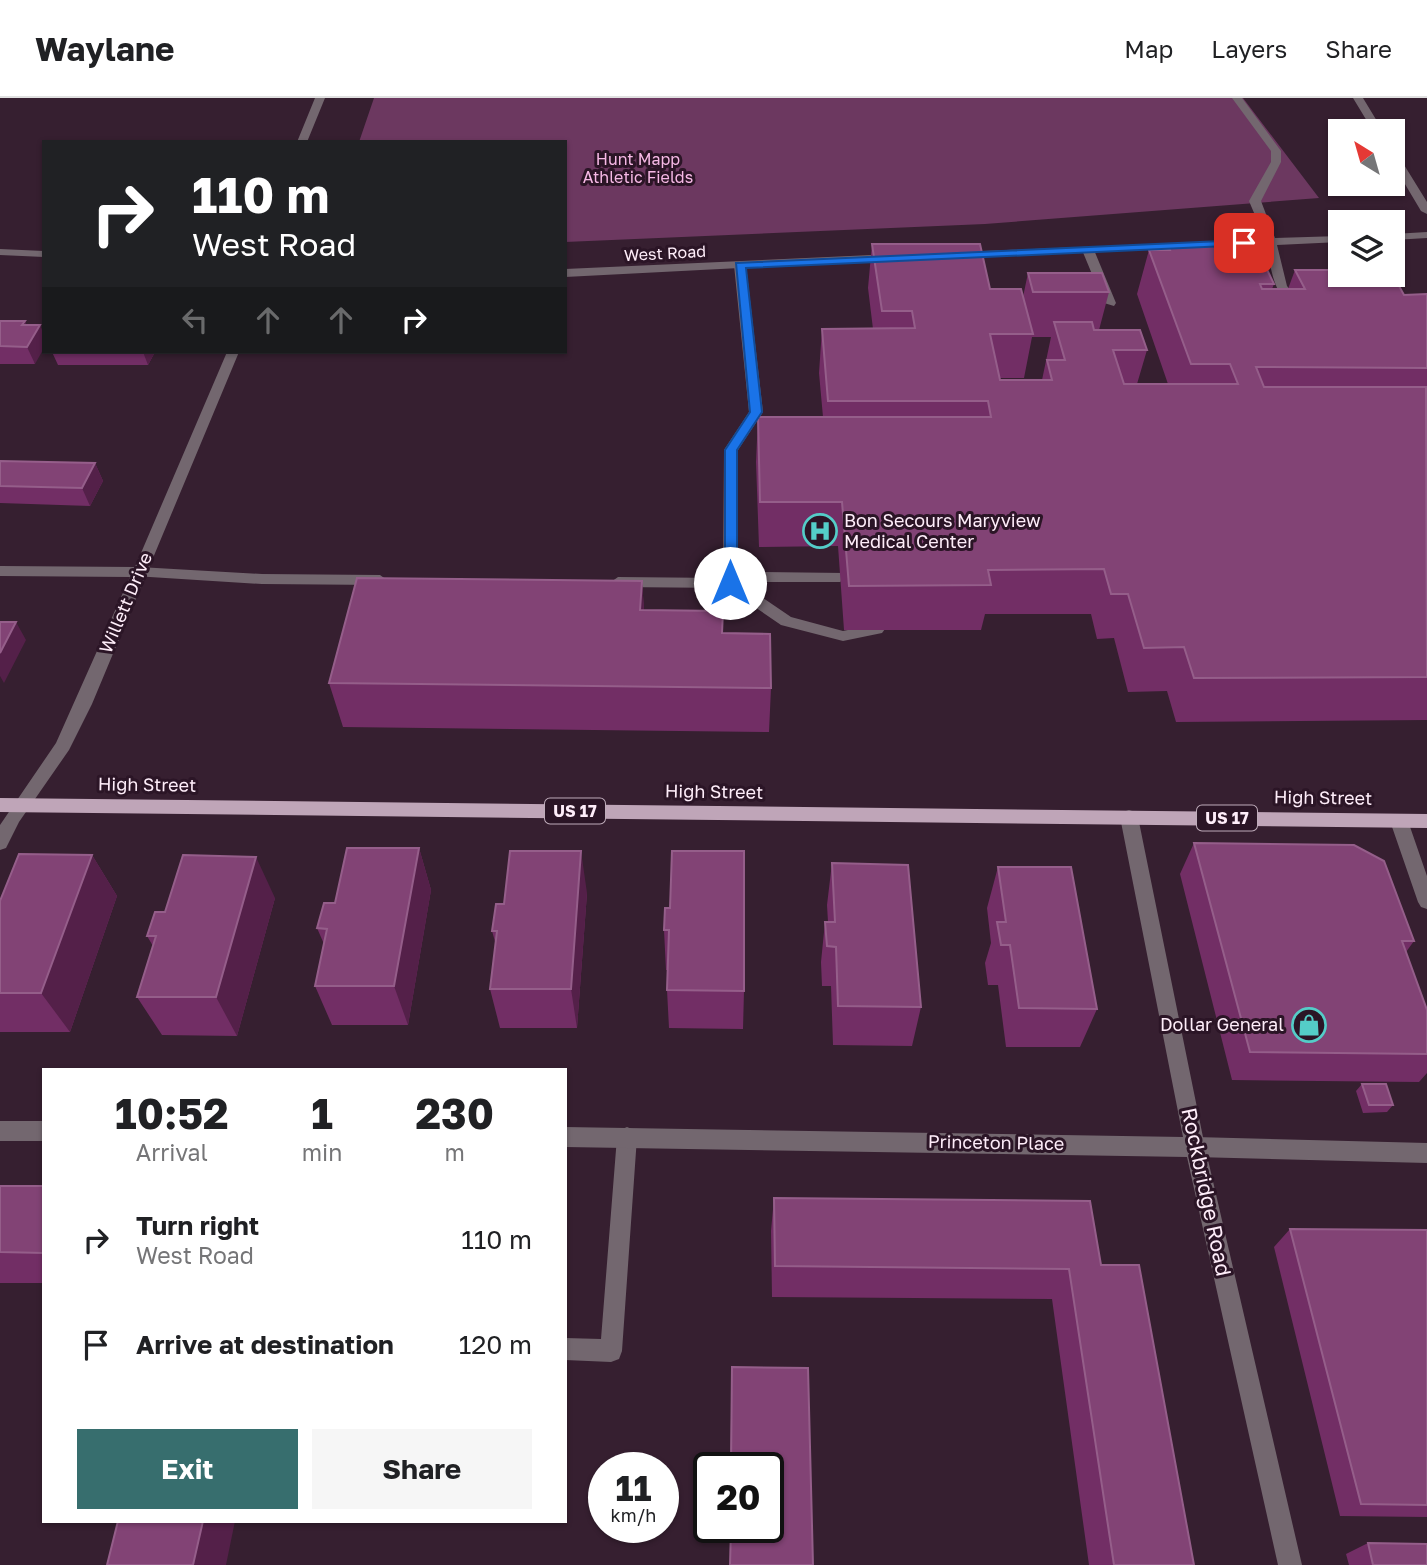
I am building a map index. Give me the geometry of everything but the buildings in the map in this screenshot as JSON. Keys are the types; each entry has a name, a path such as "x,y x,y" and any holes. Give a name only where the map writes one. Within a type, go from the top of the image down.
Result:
{"main road":[{"name":"High Street","path":"0,805 1427,821"}],"street":[{"path":"303,140 320,98"},
{"path":"1237,98 1276,151 1276,162 1255,201 1270,242 1276,275 1287,297 1296,307 1310,311"},
{"path":"1358,98 1371,119"},
{"path":"1405,175 1427,211"},
{"path":"1405,236 1427,235"},
{"path":"943,256 981,261 1088,250 1328,240"},
{"path":"1088,250 1110,303"},
{"path":"0,252 42,254"},
{"name":"West Road","path":"567,273 905,258"},
{"path":"730,583 731,450 756,412 740,265"},
{"name":"Willett Drive","path":"0,843 21,805 63,746 232,354"},
{"path":"0,570 139,572 262,579 397,580"},
{"path":"605,582 730,583 759,577 840,577"},
{"path":"730,583 786,621 843,636 877,629"},
{"name":"Rockbridge Road","path":"1129,817 1195,1147 1290,1565"},
{"path":"1399,821 1427,902"},
{"path":"0,1131 42,1131"},
{"name":"Princeton Place","path":"567,1137 1427,1153"},
{"path":"567,1349 611,1351 627,1137"}],"green space":[{"name":"Hunt Mapp Athletic Fields","path":"374,98 1243,98 1319,198 985,224 567,242 567,140 360,140"}],"place":[{"name":"Bon Secours Maryview Medical Center","path":"820,531"},
{"name":"Dollar General","path":"1309,1025"}],"route":[{"path":"730,583 731,450 756,412 740,265 1244,243"}]}
